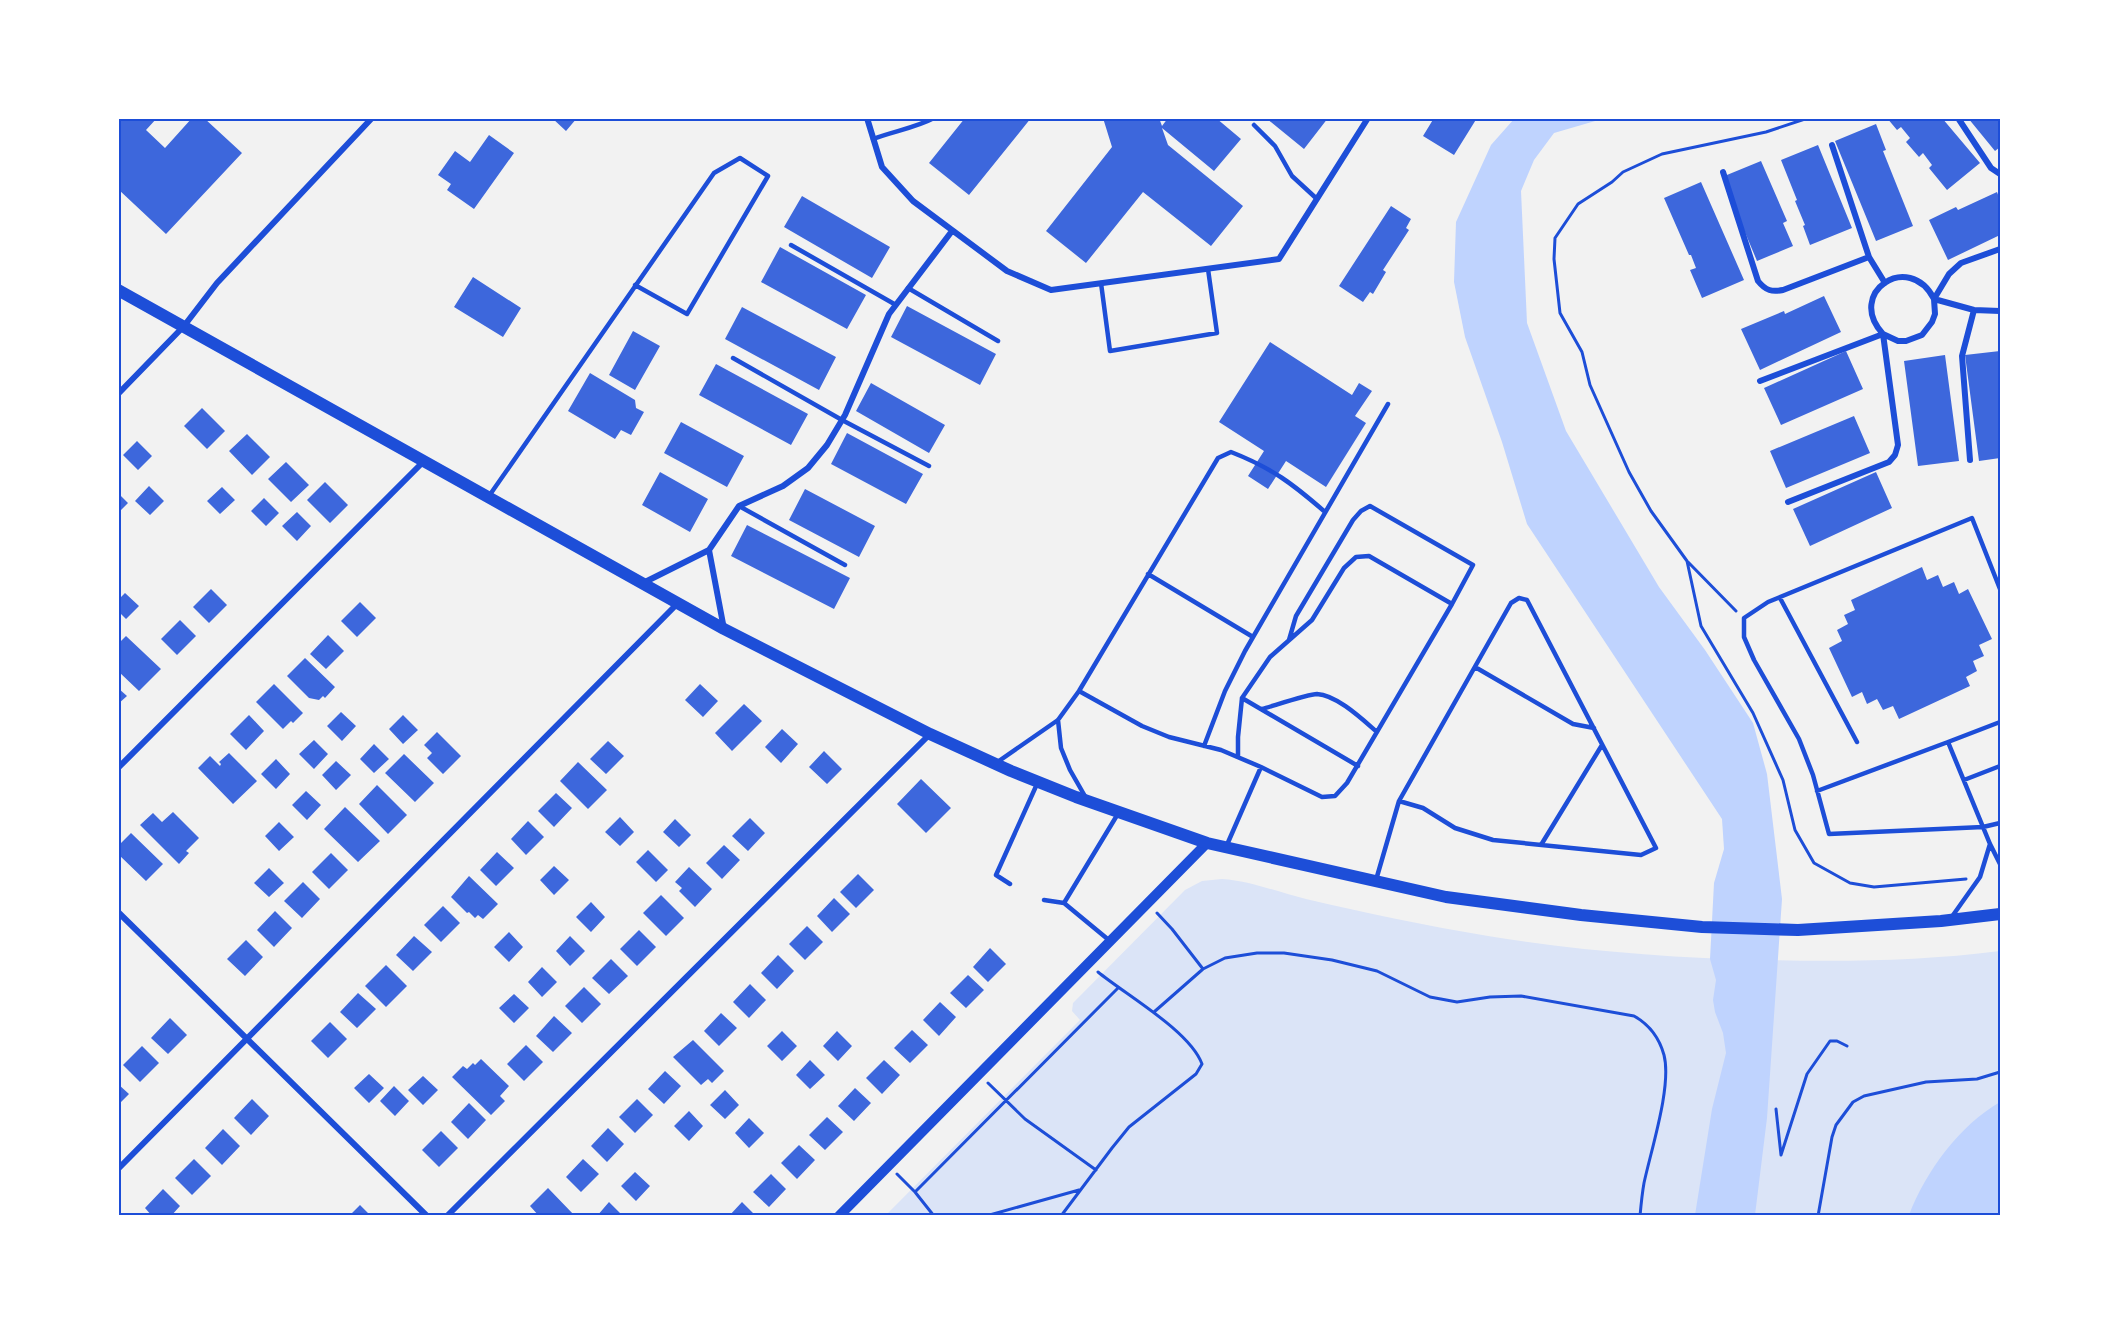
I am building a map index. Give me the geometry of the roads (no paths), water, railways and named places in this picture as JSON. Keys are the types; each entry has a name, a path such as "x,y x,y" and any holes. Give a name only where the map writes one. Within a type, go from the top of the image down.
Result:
{"main road":[{"path":"118,290 724,629 930,734 1088,802 1207,843 1446,897 1581,915 1702,927 1798,930 1950,920 2001,914"}],"street":[{"path":"118,394 184,326 217,283 372,118"},
{"path":"867,118 882,167 913,201 1007,271 1051,290 1279,259 1368,118"},
{"path":"1958,118 1991,168 2001,174"},
{"path":"1832,145 1869,257 1885,283"},
{"path":"1723,172 1758,281 1763,288 1772,292 1784,290 1869,257"},
{"path":"642,583 710,550 739,506 783,486 808,468 827,445 842,420 890,314 952,231"},
{"path":"1934,299 1949,274 1961,263 2001,249"},
{"path":"1761,381 1883,334 1898,340 1914,339 1928,330 1935,314 1934,299 1924,285 1910,277 1893,279 1885,283 1874,296 1871,312 1873,320 1883,334 1898,445 1895,455 1889,462 1788,502"},
{"path":"1934,299 1974,310 2001,311"},
{"path":"1970,460 1962,356 1974,310"},
{"path":"118,768 424,461"},
{"path":"710,550 724,629"},
{"path":"118,1169 678,603"},
{"path":"447,1215 930,734"},
{"path":"839,1215 1207,843"},
{"path":"118,912 427,1215"}],"lane":[{"path":"873,139 894,131 922,125 934,118"},
{"path":"1254,125 1275,146 1296,180 1317,199"},
{"path":"489,496 635,285 714,173 740,158 768,176 687,314 635,285"},
{"path":"791,245 896,305"},
{"path":"1101,283 1110,351 1217,333 1208,269"},
{"path":"908,288 998,341"},
{"path":"733,358 929,466"},
{"path":"1204,746 1225,691 1253,637 1388,404"},
{"path":"996,764 1058,720 1078,691 1218,458 1231,452 1254,461 1285,478 1325,512"},
{"path":"739,506 845,565"},
{"path":"1078,691 1142,726 1169,737 1238,757 1322,796 1335,796 1358,766 1473,565 1370,506 1361,511 1353,520 1296,616 1289,641"},
{"path":"2001,589 1972,518 1768,602 1744,618 1744,637 1754,660 1799,739 1829,834 2001,824"},
{"path":"1238,757 1242,698 1270,657 1312,620 1344,568 1356,557 1369,556 1452,603"},
{"path":"1148,574 1253,637"},
{"path":"1376,880 1399,801 1511,603 1519,598 1527,600 1656,849 1641,855 1493,840 1455,828 1424,808 1399,801"},
{"path":"1780,598 1857,742"},
{"path":"1475,667 1573,724 1594,728"},
{"path":"1261,709 1317,694 1335,700 1359,716 1377,732"},
{"path":"1242,698 1358,766"},
{"path":"1058,720 1061,748 1088,802"},
{"path":"1817,791 2001,722"},
{"path":"1948,742 1990,844 2001,864"},
{"path":"1541,845 1602,744"},
{"path":"1964,780 2001,766"},
{"path":"1226,847 1261,767"},
{"path":"1010,884 996,876 1038,782"},
{"path":"1064,903 1119,812"},
{"path":"1950,920 1980,877 1990,844"},
{"path":"1044,900 1064,903 1110,941"}],"water":[{"path":"1514,119 1602,119 1554,133 1534,160 1521,191 1527,323 1566,431 1659,587 1705,650 1753,723 1767,774 1782,899 1767,1118 1755,1215 1695,1215 1712,1109 1726,1053 1723,1033 1715,1012 1713,1000 1716,980 1710,959 1714,883 1724,849 1722,819 1527,524 1502,442 1465,337 1454,282 1456,222 1491,145"},
{"path":"2000,1102 2000,1215 1909,1215 1934,1166 1946,1151 1971,1124"}]}
